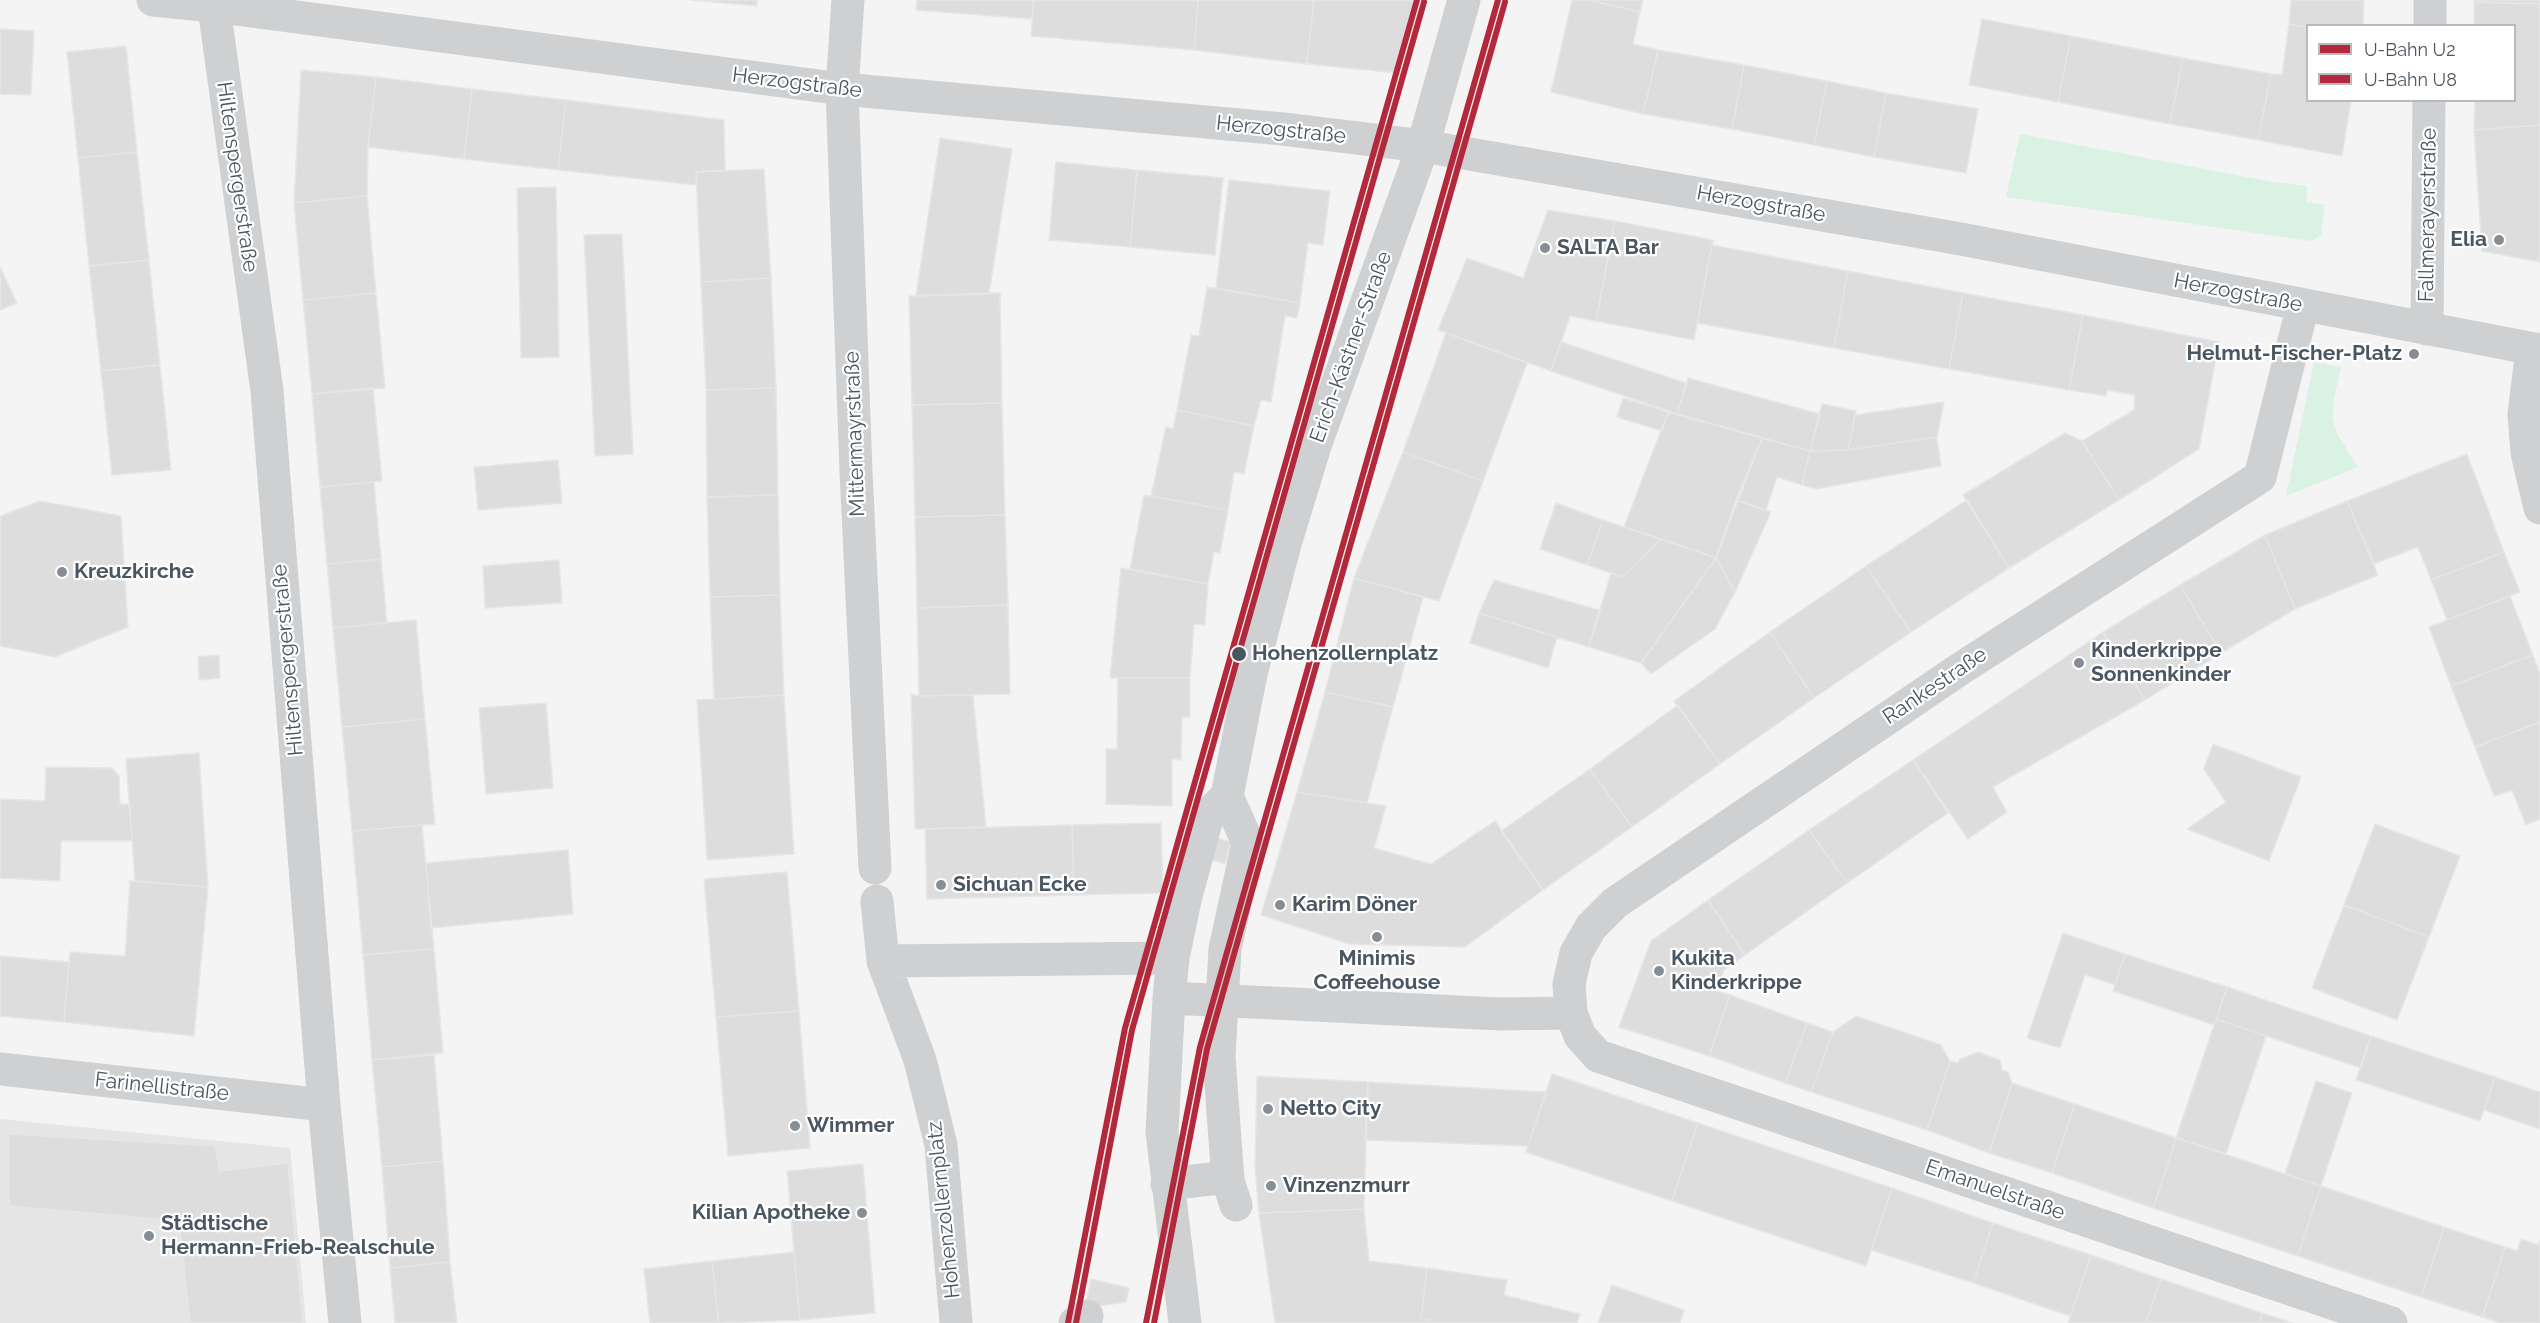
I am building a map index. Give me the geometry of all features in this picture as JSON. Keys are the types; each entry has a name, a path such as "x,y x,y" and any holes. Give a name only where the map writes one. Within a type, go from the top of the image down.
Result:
{"street":[{"name":"Herzogstraße","path":"153,0 213,3 842,89 1283,129 1424,146 1961,239 2536,350"},
{"name":"Mittermayrstraße","path":"848,0 842,89 875,868"},
{"name":"Erich-Kästner-Straße","path":"1227,796 1251,674 1281,555 1315,446 1424,146 1464,0"},
{"path":"2430,0 2430,24"},
{"name":"Hiltenspergerstraße","path":"213,3 267,391 324,1106 345,1323"},
{"name":"Fallmerayerstraße","path":"2427,329 2429,102"},
{"name":"Rankestraße","path":"1598,1056 1580,1036 1571,1013 1569,984 1576,953 1591,927 1615,903 1963,667 2260,477 2303,305"},
{"path":"2536,350 2524,414 2527,453 2540,508"},
{"path":"1167,1184 1229,1193 1219,1057 1221,1001 1225,949 1248,843 1227,796 1208,815 1198,873 1173,958 1169,998 1162,1132 1167,1184 1185,1323"},
{"name":"Hohenzollernplatz","path":"877,901 883,961 920,1060 941,1145 956,1323"},
{"path":"883,961 1173,958"},
{"path":"1169,998 1500,1014 1571,1013"},
{"name":"Emanuelstraße","path":"1598,1056 2391,1323"},
{"name":"Farinellistraße","path":"0,1069 324,1106"}],"shaded area":[{"name":"Städtische Hermann-Frieb-Realschule","path":"0,1119 290,1148 306,1323 0,1323"}],"green space":[{"path":"2020,134 2273,182 2307,186 2306,202 2325,205 2321,235 2311,241 2006,197"},
{"path":"2314,362 2341,367 2334,399 2333,418 2337,434 2358,467 2286,496"}],"building":[{"path":"691,0 757,0 757,6"},
{"path":"917,0 1034,0 1032,19 916,10"},
{"path":"1034,0 1198,0 1194,50 1031,36"},
{"path":"1198,0 1314,0 1307,64 1194,50"},
{"path":"1314,0 1416,0 1397,73 1307,64"},
{"path":"1572,0 1589,0 1640,12 1633,44 1658,50 1643,114 1551,92"},
{"path":"1589,0 1643,0 1640,12"},
{"path":"2291,0 2364,0 2363,24 2306,24 2306,27 2289,24"},
{"path":"2474,0 2540,0 2540,4 2474,2"},
{"path":"2474,2 2540,4 2540,125 2474,130 2475,102 2516,102 2516,24 2474,24"},
{"path":"1982,19 2071,36 2058,102 1969,85"},
{"path":"2289,24 2306,27 2306,102 2351,102 2342,156 2258,140 2271,74 2282,75"},
{"path":"0,29 34,31 31,95 0,94"},
{"path":"2071,36 2183,58 2170,124 2058,102"},
{"path":"126,46 137,152 78,158 67,52"},
{"path":"1658,50 1744,65 1732,129 1643,114"},
{"path":"2183,58 2271,74 2258,140 2170,124"},
{"path":"1744,65 1827,81 1814,145 1732,129"},
{"path":"301,70 376,77 368,147 367,196 294,203"},
{"path":"376,77 472,89 464,159 368,147"},
{"path":"1827,81 1886,93 1874,157 1814,145"},
{"path":"472,89 566,100 558,170 464,159"},
{"path":"1886,93 1978,109 1966,173 1874,157"},
{"path":"566,100 724,120 725,170 696,172 697,185 558,170"},
{"path":"2540,125 2540,262 2482,251 2474,130"},
{"path":"940,138 1012,149 989,294 916,296"},
{"path":"137,152 149,260 89,266 78,158"},
{"path":"1056,162 1137,170 1130,247 1049,240"},
{"path":"764,169 771,278 701,282 696,172"},
{"path":"1137,170 1223,178 1215,255 1130,247"},
{"path":"1229,180 1330,191 1323,245 1308,243 1300,303 1216,288"},
{"path":"556,187 559,357 521,358 517,188"},
{"path":"367,196 376,293 303,300 294,203"},
{"path":"1548,210 1615,221 1596,321 1570,316 1551,371 1438,330 1467,258 1523,278"},
{"path":"1615,221 1713,240 1694,340 1596,321"},
{"path":"622,234 633,454 595,456 584,235"},
{"path":"1712,245 1848,271 1834,348 1697,323"},
{"path":"149,260 160,365 101,371 89,266"},
{"path":"0,267 17,303 0,310"},
{"path":"1848,271 1963,293 1949,369 1834,348"},
{"path":"771,278 776,388 706,390 701,282"},
{"path":"1207,287 1300,303 1297,318 1285,316 1271,402 1261,400 1254,426 1177,410 1191,335 1199,336"},
{"path":"376,293 385,388 312,394 303,300"},
{"path":"1000,293 1002,403 912,405 909,296"},
{"path":"1963,293 2083,315 2069,390 1949,369"},
{"path":"2083,315 2219,342 2199,449 2119,500 2082,441 2134,410 2135,395 2108,390 2106,396 2069,390"},
{"path":"1446,333 1527,363 1483,481 1403,452"},
{"path":"1561,342 1686,383 1677,414 1551,371"},
{"path":"160,365 171,470 112,475 101,371"},
{"path":"1688,378 1820,414 1810,451 1677,414"},
{"path":"373,388 382,481 320,487 312,394"},
{"path":"776,388 778,495 707,497 706,390"},
{"path":"1623,398 1668,412 1662,431 1617,417"},
{"path":"1944,402 1937,437 1848,450 1855,415"},
{"path":"1002,403 1005,515 915,517 912,405"},
{"path":"1822,404 1856,411 1848,450 1810,451"},
{"path":"1177,410 1254,426 1244,474 1234,472 1228,510 1151,496 1166,427 1173,429"},
{"path":"1668,412 1762,438 1716,558 1624,527"},
{"path":"2065,433 2082,441 2119,500 2009,568 1963,495"},
{"path":"1937,437 1941,466 1816,489 1802,485 1810,451 1848,450"},
{"path":"1762,438 1810,451 1802,485 1777,477 1766,510 1736,500"},
{"path":"1403,452 1483,481 1439,601 1354,578"},
{"path":"2467,454 2504,552 2431,580 2418,547 2374,564 2347,501"},
{"path":"558,460 562,503 478,510 474,467"},
{"path":"374,482 381,559 327,564 320,487"},
{"path":"778,495 780,595 710,597 707,497"},
{"path":"1144,495 1228,510 1220,553 1214,552 1208,584 1130,569"},
{"path":"1736,500 1771,512 1735,592 1716,558"},
{"path":"1967,500 2009,568 1911,632 1866,566"},
{"name":"Kreuzkirche","path":"40,501 121,516 128,627 55,657 0,646 0,516"},
{"path":"2347,501 2378,575 2295,609 2265,535"},
{"path":"1556,503 1603,520 1587,565 1540,549"},
{"path":"1005,515 1008,605 917,608 915,517"},
{"path":"1603,520 1661,539 1622,577 1587,565"},
{"path":"2265,535 2295,609 2221,653 2180,585"},
{"path":"1661,539 1716,558 1641,663 1589,647 1611,573 1622,577"},
{"path":"2504,552 2520,592 2447,620 2431,580"},
{"path":"1716,558 1735,592 1715,629 1651,674 1641,663"},
{"path":"381,559 387,623 333,628 327,564"},
{"path":"559,560 562,603 485,608 483,566"},
{"path":"1866,566 1911,632 1814,698 1770,632"},
{"path":"1121,568 1208,584 1205,625 1194,624 1190,678 1110,678"},
{"path":"1354,578 1423,597 1393,707 1325,692"},
{"path":"1494,580 1599,610 1589,647 1479,613"},
{"path":"2180,585 2221,653 2145,700 2103,632"},
{"path":"780,595 784,695 714,699 710,597"},
{"path":"2510,596 2533,655 2451,686 2429,627"},
{"path":"1008,605 1010,694 919,696 917,608"},
{"path":"1479,613 1557,637 1548,668 1470,643"},
{"path":"416,620 425,719 342,727 333,628"},
{"path":"1770,632 1814,698 1720,764 1674,701"},
{"path":"2103,632 2145,700 1993,787 2007,812 1968,839 1913,760"},
{"path":"219,655 220,678 199,680 198,657"},
{"path":"2533,655 2540,674 2540,722 2475,747 2451,686"},
{"path":"1118,678 1190,678 1190,717 1182,717 1181,760 1172,759 1172,806 1106,804 1106,749 1117,749"},
{"path":"1325,692 1393,707 1367,803 1297,792"},
{"path":"911,694 919,696 973,695 986,827 915,829"},
{"path":"784,695 794,854 707,860 697,700"},
{"path":"546,703 553,788 486,794 479,708"},
{"path":"1678,705 1720,764 1632,827 1590,769"},
{"path":"425,719 435,824 352,831 342,727"},
{"path":"2540,722 2540,819 2526,825 2512,790 2494,796 2475,747"},
{"path":"2213,744 2301,777 2269,861 2187,829 2226,802 2204,769"},
{"path":"199,753 208,887 135,881 126,759"},
{"path":"1913,760 1948,813 1847,883 1809,830"},
{"path":"46,767 112,768 119,776 120,804 129,804 132,841 61,841 60,881 0,878 0,799 45,801"},
{"path":"1590,769 1632,827 1543,890 1501,831"},
{"path":"1297,792 1386,806 1374,848 1431,864 1495,821 1543,890 1465,947 1349,944 1261,915"},
{"path":"1161,823 1163,893 1074,895 1072,825"},
{"path":"2375,824 2460,856 2429,937 2344,905"},
{"path":"422,825 434,949 363,955 352,831"},
{"path":"1072,825 1074,895 927,899 925,829"},
{"path":"1809,830 1847,883 1745,955 1708,900"},
{"path":"1207,835 1231,842 1225,864 1202,857"},
{"path":"568,850 573,914 431,928 426,863"},
{"path":"787,872 799,1011 716,1017 704,879"},
{"path":"130,881 208,887 194,1036 64,1022 70,952 125,956"},
{"path":"1708,900 1745,955 1724,970 1717,991 1730,995 1709,1056 1619,1027 1651,941"},
{"path":"2344,905 2429,937 2397,1020 2312,988"},
{"path":"2063,933 2125,954 2115,985 2085,975 2060,1048 2027,1038"},
{"path":"434,949 443,1053 372,1060 363,955"},
{"path":"2125,954 2227,987 2214,1025 2113,991"},
{"path":"0,956 69,962 64,1022 0,1016"},
{"path":"2227,987 2371,1036 2361,1068 2216,1019"},
{"path":"1730,995 1807,1023 1785,1083 1709,1056"},
{"path":"799,1011 810,1148 728,1156 716,1017"},
{"path":"1856,1016 1941,1045 1950,1061 1927,1130 1811,1092 1833,1032"},
{"path":"2216,1019 2266,1036 2226,1154 2176,1138"},
{"path":"1807,1023 1833,1032 1811,1092 1785,1083"},
{"path":"2371,1036 2495,1077 2480,1121 2356,1080"},
{"path":"1978,1052 2000,1060 2002,1070 2008,1072 2012,1083 1989,1153 1927,1130 1950,1061 1958,1063 1960,1059"},
{"path":"434,1055 443,1161 382,1167 372,1060"},
{"path":"1552,1074 1698,1123 1672,1201 1526,1152"},
{"path":"1257,1076 1368,1082 1364,1209 1259,1213 1255,1167"},
{"path":"2495,1077 2540,1092 2540,1129 2484,1110"},
{"path":"2316,1081 2352,1093 2321,1186 2285,1174"},
{"path":"1368,1082 1546,1092 1528,1146 1365,1140"},
{"path":"2012,1083 2075,1104 2052,1173 1989,1153"},
{"path":"2075,1104 2176,1138 2153,1208 2052,1173"},
{"path":"1698,1123 1892,1188 1866,1266 1672,1201"},
{"path":"9,1134 215,1146 220,1171 288,1163 303,1323 190,1323 179,1221 9,1206"},
{"path":"2176,1138 2321,1186 2298,1256 2153,1208"},
{"path":"443,1161 450,1262 390,1268 382,1167"},
{"path":"863,1164 875,1313 800,1320 787,1171"},
{"path":"2321,1186 2444,1227 2421,1297 2298,1256"},
{"path":"1892,1188 1993,1223 1973,1283 1871,1250"},
{"path":"1364,1209 1369,1261 1427,1268 1421,1319 1430,1320 1429,1323 1275,1323 1259,1213"},
{"path":"1993,1223 2091,1255 2070,1316 1973,1283"},
{"path":"2444,1227 2505,1247 2482,1317 2421,1297"},
{"path":"2521,1239 2538,1245 2540,1240 2540,1323 2500,1323 2482,1317 2505,1247 2517,1251"},
{"path":"794,1252 800,1320 719,1323 712,1261"},
{"path":"2091,1255 2161,1279 2146,1323 2068,1323"},
{"path":"712,1261 719,1323 650,1323 644,1269"},
{"path":"450,1262 457,1323 395,1323 390,1268"},
{"path":"1427,1268 1507,1280 1504,1295 1580,1314 1577,1323 1429,1323 1430,1320 1421,1319"},
{"path":"1091,1279 1129,1288 1126,1302 1085,1308"},
{"path":"2161,1279 2262,1313 2259,1323 2146,1323"},
{"path":"1612,1285 1684,1310 1680,1323 1598,1323"},
{"path":"2262,1313 2293,1323 2259,1323"}],"metro line":[{"name":"U2","path":"1068,1323 1125,1028 1417,0"},
{"name":"U2","path":"1146,1323 1200,1047 1498,0"},
{"name":"U8","path":"1076,1323 1132,1030 1424,2"},
{"name":"U8","path":"1154,1323 1207,1049 1505,2"}],"place":[{"name":"Elia","path":"2499,240"},
{"name":"SALTA Bar","path":"1545,248"},
{"name":"Helmut-Fischer-Platz","path":"2414,354"},
{"name":"Kreuzkirche","path":"62,572"},
{"name":"Hohenzollernplatz","path":"1239,654"},
{"name":"Kinderkrippe Sonnenkinder","path":"2079,663"},
{"name":"Sichuan Ecke","path":"941,885"},
{"name":"Karim Döner","path":"1280,905"},
{"name":"Minimis Coffeehouse","path":"1377,937"},
{"name":"Kukita Kinderkrippe","path":"1659,971"},
{"name":"Netto City","path":"1268,1109"},
{"name":"Wimmer","path":"795,1126"},
{"name":"Vinzenzmurr","path":"1271,1186"},
{"name":"Kilian Apotheke","path":"862,1213"},
{"name":"Städtische Hermann-Frieb-Realschule","path":"149,1236"}]}
